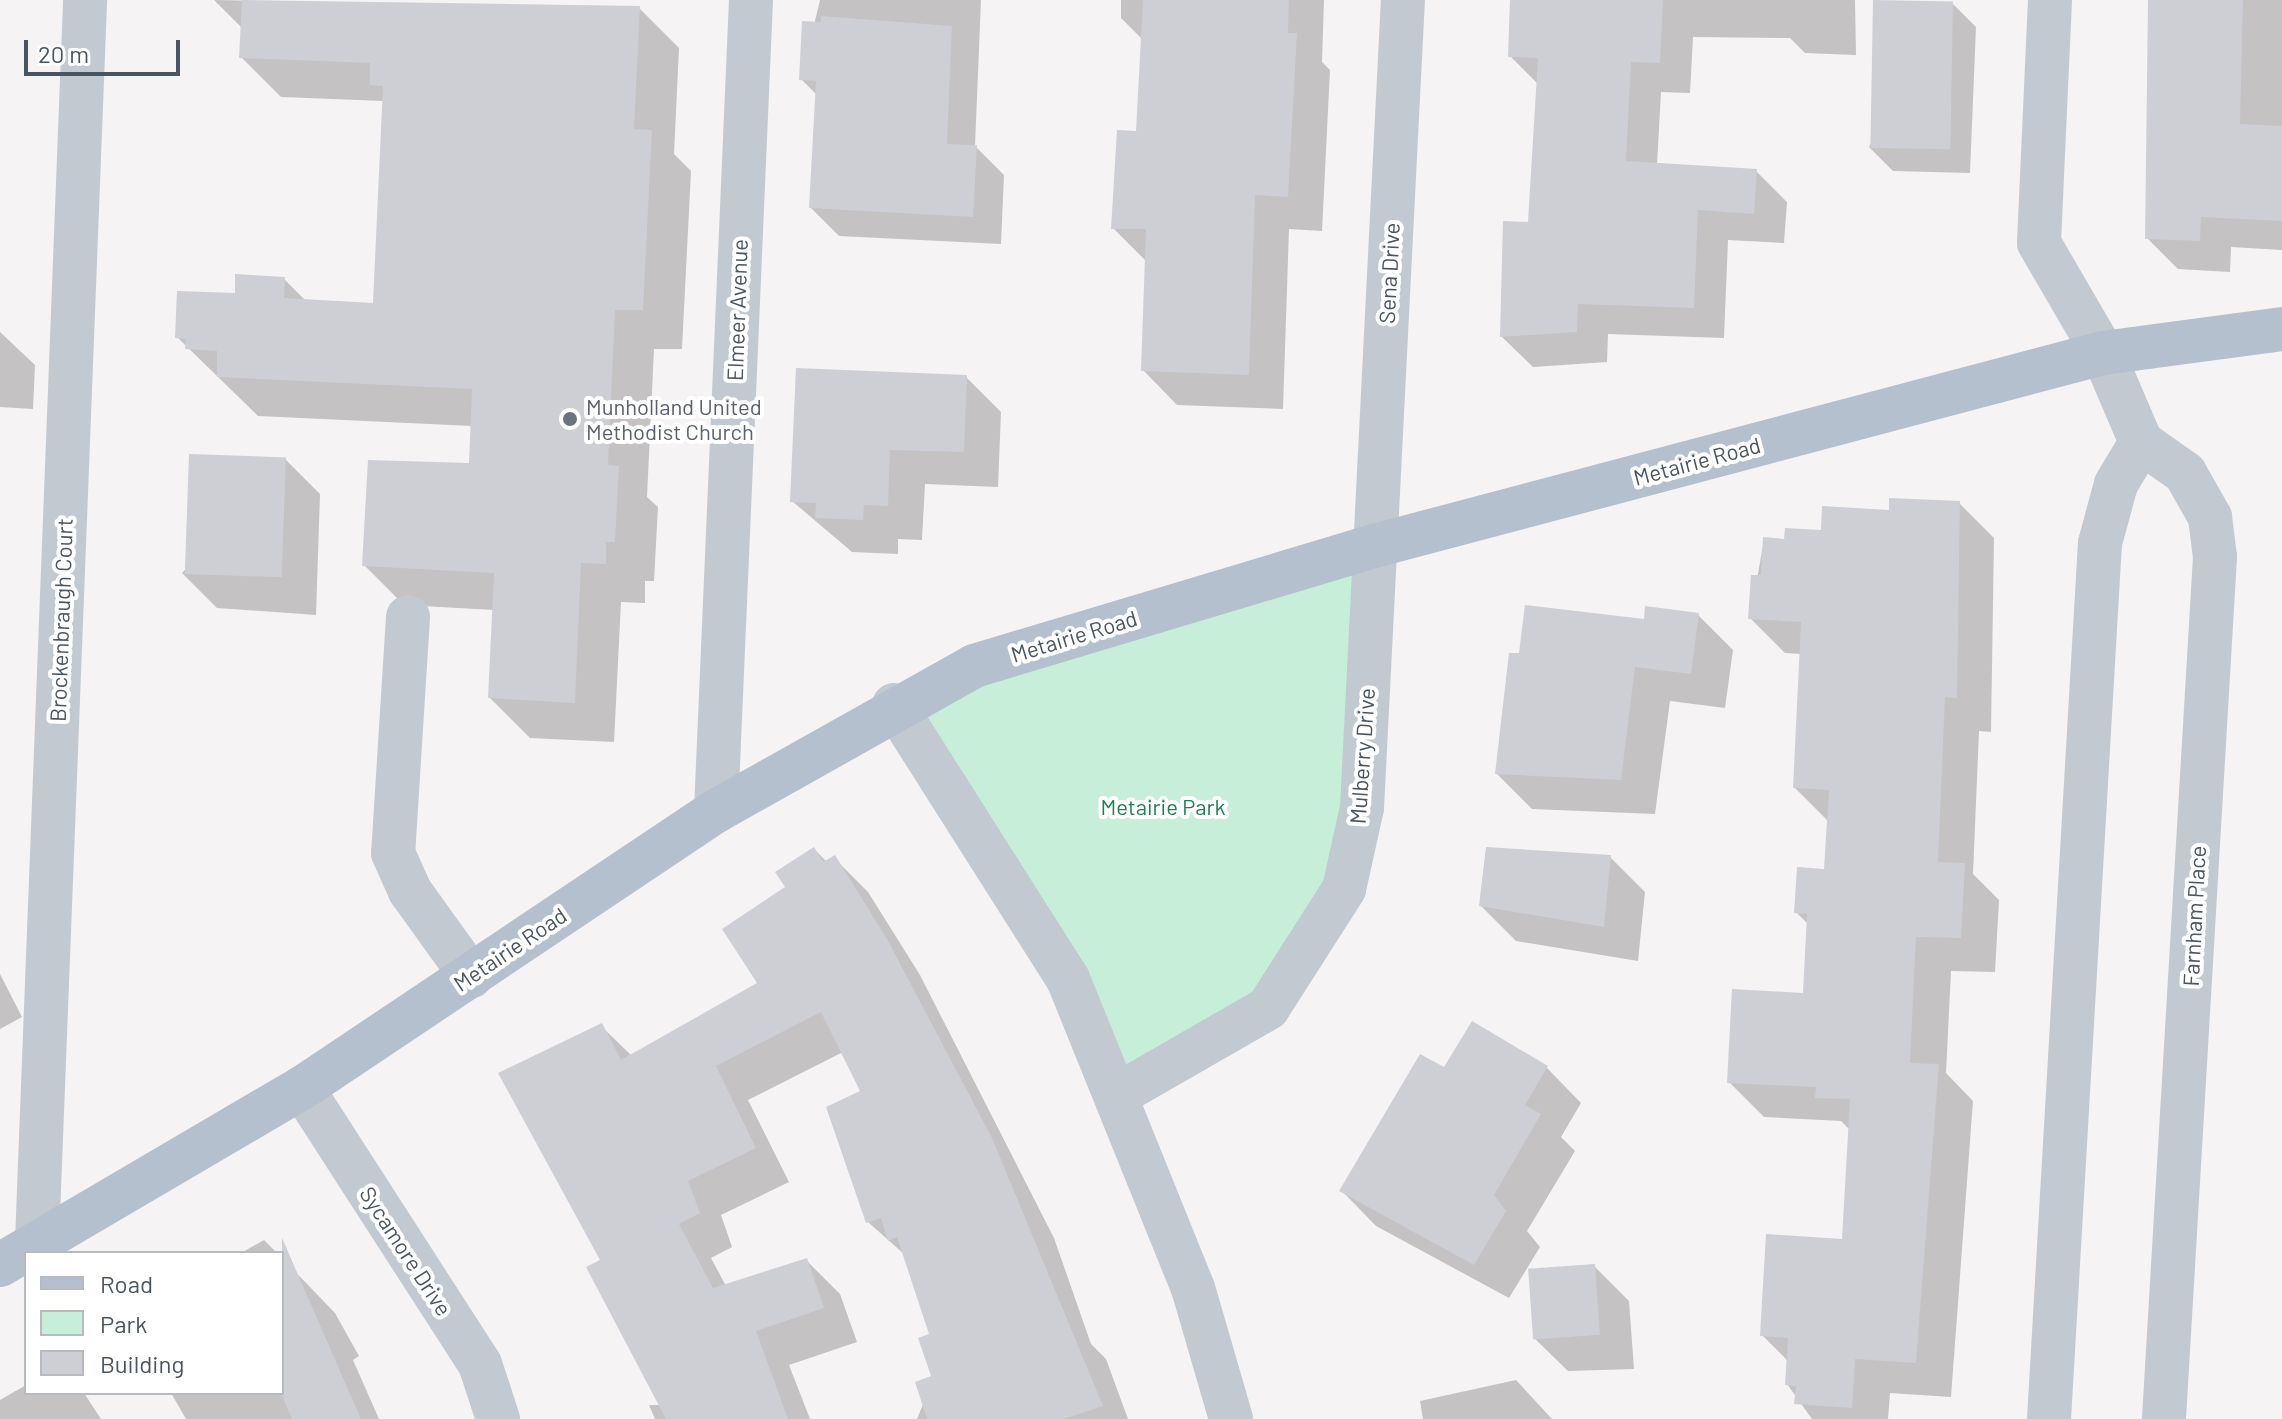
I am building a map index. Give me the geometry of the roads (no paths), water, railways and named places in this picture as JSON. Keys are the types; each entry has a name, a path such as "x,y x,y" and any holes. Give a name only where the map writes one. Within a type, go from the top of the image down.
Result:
{"main road":[{"name":"Metairie Road","path":"0,1265 302,1088 716,811 894,705 974,666 1374,546 2103,353 2282,329"}],"street":[{"name":"Brockenbraugh Court","path":"37,1241 85,0"},
{"name":"Elmeer Avenue","path":"716,811 751,0"},
{"name":"Sena Drive","path":"1374,546 1403,0"},
{"path":"2049,1419 2100,543 2116,484 2141,442 2103,353 2039,243 2050,0"},
{"name":"Farnham Place","path":"2141,442 2185,473 2210,517 2215,557 2164,1419"},
{"name":"Mulberry Drive","path":"1117,1095 1268,1008 1344,889 1362,808 1374,546"},
{"path":"408,617 393,853 410,891 471,976"},
{"path":"894,705 1068,979 1193,1288 1231,1419"},
{"name":"Sycamore Drive","path":"302,1088 480,1364 498,1419"}],"place":[{"name":"Munholland United Methodist Church","path":"570,419"}],"park label":[{"name":"Metairie Park","path":"1163,807"}]}
